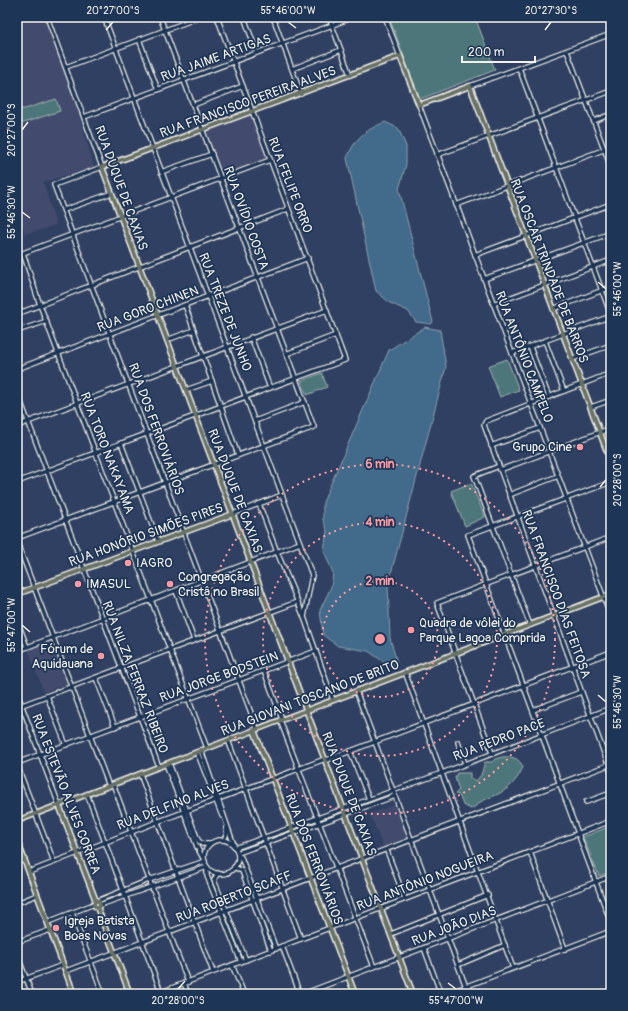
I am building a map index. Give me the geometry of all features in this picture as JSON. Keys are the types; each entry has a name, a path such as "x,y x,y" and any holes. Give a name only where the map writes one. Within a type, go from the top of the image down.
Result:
{"main road":[{"name":"RUA FRANCISCO PEREIRA ALVES","path":"102,167 400,56"},
{"path":"400,56 419,105 470,86"},
{"name":"RUA OSCAR TRINDADE DE BARROS","path":"470,86 590,408 609,453 611,462"},
{"name":"RUA DUQUE DE CAXIAS","path":"102,167 414,994"},
{"name":"RUA HONÓRIO SIMÕES PIRES","path":"17,594 233,514"},
{"name":"RUA GIOVANI TOSCANO DE BRITO","path":"17,821 611,594"},
{"name":"RUA DOS FERROVIÁRIOS","path":"255,730 272,779 355,994"},
{"name":"RUA ESTEVÃO ALVES CORREA","path":"59,805 130,994"},
{"path":"17,840 74,994"}],"street":[{"name":"RUA DUQUE DE CAXIAS","path":"49,17 102,167"},
{"name":"RUA TREZE DE JUNHO","path":"104,17 312,575 304,617"},
{"name":"RUA OVÍDIO COSTA","path":"160,17 314,427 264,445"},
{"path":"66,67 200,17"},
{"name":"RUA FELIPE ORRO","path":"217,17 345,360 296,378"},
{"path":"244,17 257,53"},
{"path":"273,17 301,94"},
{"path":"329,17 350,75"},
{"name":"RUA JAIME ARTIGAS","path":"84,117 354,17"},
{"path":"385,17 400,56"},
{"path":"470,86 611,34"},
{"path":"139,40 158,90"},
{"path":"292,69 341,50"},
{"path":"566,51 611,167"},
{"path":"512,353 611,316 519,68"},
{"path":"193,105 243,86"},
{"path":"437,155 611,91"},
{"name":"RUA ANTÔNIO CAMPELO","path":"419,105 611,617"},
{"path":"594,121 611,114"},
{"path":"456,205 611,147"},
{"path":"161,172 212,154"},
{"path":"73,234 270,160"},
{"name":"RUA DOS FERROVIÁRIOS","path":"102,167 54,185 147,433 255,730"},
{"path":"64,210 112,193"},
{"path":"475,255 611,204"},
{"path":"17,314 288,209"},
{"path":"484,280 611,233"},
{"name":"RUA TORO NAKAYAMA","path":"73,234 23,253 40,305 207,748"},
{"name":"RUA GORO CHINEN","path":"17,369 308,258"},
{"path":"493,304 611,260"},
{"path":"553,309 611,287"},
{"path":"185,305 238,455"},
{"path":"17,426 326,310"},
{"path":"17,331 47,321"},
{"path":"167,340 194,330"},
{"path":"286,354 336,335"},
{"path":"251,337 270,388"},
{"path":"545,341 564,391"},
{"path":"572,359 611,345"},
{"path":"530,347 549,397"},
{"path":"531,404 611,373"},
{"path":"17,482 296,378"},
{"path":"186,390 212,381"},
{"name":"RUA NILZA FERRAZ RIBEIRO","path":"17,392 159,767"},
{"path":"590,408 611,400"},
{"path":"255,421 305,402"},
{"name":"RUA FRANCISCO DIAS FEITOSA","path":"531,404 485,422 484,426 581,692 610,765 611,772"},
{"path":"491,446 540,428"},
{"path":"530,625 474,476 549,452 611,428"},
{"path":"121,443 158,541"},
{"path":"17,538 264,445"},
{"path":"509,494 558,476"},
{"path":"611,482 468,535 611,923"},
{"name":"RUA HONÓRIO SIMÕES PIRES","path":"233,514 282,495"},
{"path":"259,504 276,552 304,617 333,700"},
{"path":"492,753 437,603 611,537"},
{"path":"17,542 90,736 131,832 169,932 186,983 188,994"},
{"path":"17,651 251,563 300,543"},
{"path":"176,591 194,640"},
{"path":"17,707 269,611 297,602"},
{"path":"17,620 27,647"},
{"name":"RUA JORGE BODSTEIN","path":"17,764 316,651"},
{"name":"RUA DELFINO ALVES","path":"29,872 185,811 424,724 611,652"},
{"path":"264,671 298,769 374,967"},
{"path":"405,672 479,871 513,968"},
{"path":"96,678 115,727"},
{"path":"356,691 466,987"},
{"path":"533,710 581,692"},
{"name":"RUA ESTEVÃO ALVES CORREA","path":"17,693 59,805"},
{"path":"47,696 66,745"},
{"name":"RUA PEDRO PACE","path":"235,847 393,791 611,708"},
{"path":"228,740 302,939"},
{"path":"458,742 465,764"},
{"path":"199,751 238,855 241,857 276,949"},
{"path":"350,751 369,799"},
{"path":"168,763 196,847 207,866 218,874"},
{"path":"17,764 54,862"},
{"name":"RUA ROBERTO SCAFF","path":"66,971 337,870 610,765"},
{"path":"140,774 213,972"},
{"path":"586,802 611,793"},
{"path":"87,794 159,993"},
{"path":"246,960 214,880 218,874 227,872 234,867 238,855 319,823 395,796"},
{"path":"217,799 227,829 224,840"},
{"path":"185,811 198,840 202,844 209,844 219,840 224,840 235,847"},
{"name":"RUA ANTÔNIO NOGUEIRA","path":"159,993 611,821"},
{"path":"204,861 204,854 209,844"},
{"path":"386,851 405,899"},
{"path":"530,852 565,949"},
{"path":"17,862 24,860"},
{"path":"97,904 149,880 204,861"},
{"path":"48,922 97,904 151,887 207,866"},
{"path":"207,866 207,876 241,962"},
{"path":"234,867 242,871 271,950"},
{"name":"RUA JOÃO DIAS","path":"303,994 611,876"},
{"path":"17,903 37,895"},
{"path":"391,934 488,896"},
{"path":"72,913 103,994"},
{"path":"17,942 50,930"},
{"path":"446,994 611,931"},
{"path":"458,965 505,945"},
{"path":"282,946 300,994"},
{"path":"424,948 441,994"},
{"path":"17,954 32,994"},
{"path":"17,982 63,964"},
{"path":"232,965 244,994"}],"shaded area":[{"path":"17,17 50,17 94,167 43,182 56,225 25,234 17,206"},
{"path":"252,112 266,159 221,176 205,132"},
{"path":"385,122 398,128 406,146 406,165 399,189 433,322 431,324 416,322 408,311 390,303 376,291 347,158 357,140 371,128"},
{"path":"425,327 440,330 446,367 388,585 390,638 397,663 393,668 368,651 338,646 323,635 320,610 331,587 333,573 324,551 327,530 323,520 323,502 389,350"},
{"path":"50,641 66,684 44,692 28,649"},
{"path":"394,805 407,837 383,847 370,814"}],"green space":[{"path":"389,17 475,17 495,70 420,99"},
{"path":"56,99 60,111 17,125 17,109 25,109"},
{"path":"507,359 519,390 500,397 488,366"},
{"path":"322,373 327,387 307,395 301,381"},
{"path":"471,483 485,517 465,526 451,491"},
{"path":"502,757 515,758 523,767 520,774 512,784 497,795 482,801 471,809 463,805 459,795 455,794 459,790 455,778 457,773 470,773 470,778 476,781 481,775 485,762 492,762 495,759"},
{"path":"611,826 611,872 599,876 583,837"}],"place":[{"name":"Grupo Cine","path":"580,447"},
{"name":"IAGRO","path":"128,563"},
{"name":"IMASUL","path":"78,584"},
{"name":"Congregação Cristâ no Brasil","path":"170,584"},
{"name":"Quadra de vôlei do Parque Lagoa Comprida","path":"411,630"},
{"name":"Fórum de Aquidauana","path":"101,656"},
{"name":"Igreja Batista Boas Novas","path":"56,928"}]}
